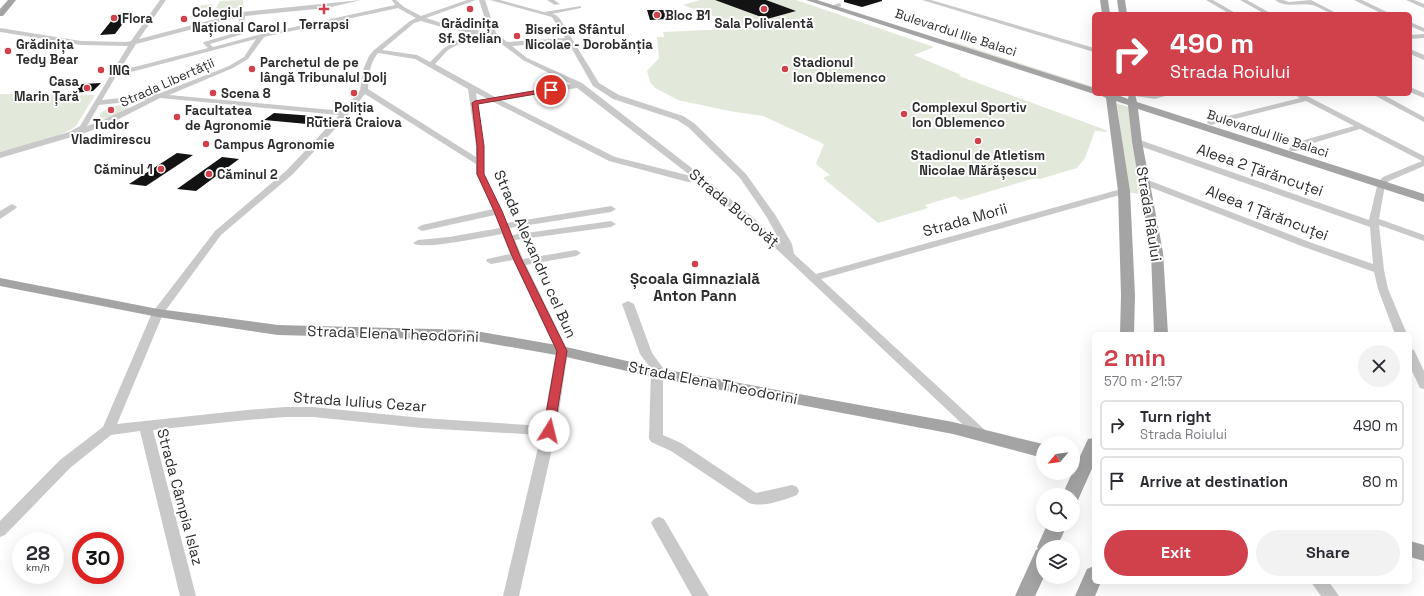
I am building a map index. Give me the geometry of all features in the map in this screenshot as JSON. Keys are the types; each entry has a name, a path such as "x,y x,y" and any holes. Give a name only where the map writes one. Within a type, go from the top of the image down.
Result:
{"main road":[{"path":"0,14 12,0"},
{"name":"Bulevardul Ilie Balaci","path":"810,0 836,6 1092,86"},
{"name":"Bulevardul Ilie Balaci","path":"823,0 836,6"},
{"path":"1104,0 1106,12"},
{"path":"1121,0 1123,12"},
{"name":"Strada Râului","path":"1111,96 1124,191 1128,295 1127,332"},
{"name":"Bulevardul Ilie Balaci","path":"1115,96 1212,123 1293,149 1384,181 1424,198"},
{"name":"Bulevardul Ilie Balaci","path":"1134,101 1168,115 1384,181 1424,190"},
{"name":"Strada Râului","path":"1134,101 1138,142 1157,252 1161,332"},
{"name":"Strada Elena Theodorini","path":"0,282 158,313 278,330 470,335 562,351 657,373 981,434 1036,450"},
{"path":"1074,488 1092,448"},
{"path":"1412,550 1424,553"},
{"path":"1025,596 1036,572"},
{"path":"1085,596 1092,580"}],"street":[{"path":"72,134 86,124 96,103 113,75 163,0"},
{"path":"323,13 334,5 345,0"},
{"path":"0,30 81,43 133,43 242,14 334,5 358,0"},
{"path":"393,0 408,14 420,19 475,33 493,34 482,0"},
{"path":"0,532 65,464 108,430 158,313 218,233 290,172 345,113 364,90 366,70 371,57 376,51 412,22 473,0"},
{"path":"493,0 545,13 557,19 596,84 616,98 673,116 684,121 743,176 768,211 787,244 789,254"},
{"path":"512,5 526,0"},
{"path":"550,0 558,4"},
{"path":"925,0 1092,49"},
{"path":"1209,0 1230,12"},
{"path":"1243,0 1266,12"},
{"path":"1278,0 1288,4 1313,3"},
{"path":"1306,0 1331,12"},
{"path":"1357,0 1384,12"},
{"path":"1409,0 1424,6"},
{"path":"113,75 262,36 398,6"},
{"path":"545,13 579,7"},
{"path":"211,49 206,43 241,33 242,14"},
{"path":"301,27 317,17"},
{"path":"1412,25 1424,30"},
{"path":"431,65 446,49 475,33"},
{"name":"Strada Bucovăț","path":"493,34 525,59 578,85 747,217 789,254 981,434"},
{"name":"Strada Libertății","path":"0,155 72,134 106,122 159,96 231,67 246,58 262,36"},
{"path":"1412,37 1424,36"},
{"path":"506,44 569,40"},
{"path":"177,50 176,52 193,54"},
{"path":"376,51 417,57 472,88 612,159 688,179 699,178"},
{"path":"1412,52 1424,58"},
{"path":"475,103 578,85 596,84"},
{"name":"Strada Alexandru cel Bun","path":"472,88 480,146 480,174 498,211 518,259 562,351 549,431 511,596"},
{"path":"364,90 480,163"},
{"path":"1412,90 1424,96"},
{"path":"96,103 159,96 345,113"},
{"path":"1134,101 1159,96"},
{"path":"1301,96 1424,159"},
{"path":"1380,96 1424,120"},
{"path":"599,102 616,98"},
{"path":"1212,123 1306,99"},
{"path":"1293,149 1307,142 1360,127"},
{"name":"Aleea 2 Țărăncuței","path":"1138,142 1424,238"},
{"path":"1400,332 1383,289 1378,270 1374,222 1384,181 1424,163"},
{"name":"Aleea 1 Țărăncuței","path":"1145,182 1308,245 1378,270"},
{"name":"Strada Morii","path":"813,278 1124,191"},
{"path":"0,216 12,207"},
{"path":"418,243 449,240 506,231 611,210"},
{"path":"422,228 498,211"},
{"path":"747,217 768,211"},
{"path":"506,231 574,228 611,224"},
{"path":"491,261 576,253"},
{"path":"628,304 645,352 656,365 656,438 676,447 754,499 792,491"},
{"path":"1412,358 1424,385"},
{"name":"Strada Iulius Cezar","path":"146,426 247,415 285,412 313,412 422,423 549,431"},
{"name":"Strada Câmpia Islaz","path":"108,430 146,426 188,596"},
{"path":"659,523 701,596"},
{"path":"1321,584 1331,596"}],"shaded area":[{"path":"243,0 244,7 215,10 220,1"},
{"name":"Complexul Sportiv Ion Oblemenco","path":"700,0 796,0 934,47 914,55 961,75 959,76 1106,130 1107,132 1095,131 1085,158 1077,168 1040,179 1035,178 961,200 955,196 925,205 928,208 878,223 823,178 830,175 816,164 824,144 763,116 729,111 678,100 655,88 650,82 647,71 659,58 657,37 664,37 663,32 727,29 723,26 737,25 683,5"},
{"path":"214,4 209,14 191,16 196,6"},
{"path":"948,42 955,42 1092,87"},
{"path":"0,94 95,95 76,126 70,130 51,138 0,152"},
{"path":"127,103 131,104 121,113 104,119 100,118 100,113 111,107"},
{"path":"1117,104 1129,107 1132,143 1143,195 1128,192"}],"building":[{"name":"Sala Polivalentă","path":"715,0 766,0 796,11 767,19"},
{"path":"844,0 882,1 862,7 844,2"},
{"name":"Bloc B1","path":"647,10 664,10 667,19 650,20"},
{"path":"130,14 115,34 100,35 116,15"},
{"name":"Casa Marin Țară","path":"101,83 93,91 74,93 82,84"},
{"path":"274,113 327,117 318,125 264,120"},
{"name":"Căminul 1","path":"177,153 193,155 146,186 129,184"},
{"name":"Căminul 2","path":"222,157 239,159 196,191 177,189"}],"place":[{"name":"Terrapsi","path":"324,9"},
{"name":"Grădinița Sf. Stelian","path":"470,9"},
{"name":"Sala Polivalentă","path":"764,9"},
{"name":"Bloc B1","path":"657,15"},
{"name":"Flora","path":"114,18"},
{"name":"Colegiul Național Carol I","path":"184,19"},
{"name":"Biserica Sfântul Nicolae - Dorobănția","path":"517,36"},
{"name":"Grădinița Tedy Bear","path":"8,51"},
{"name":"Parchetul de pe lângă Tribunalul Dolj","path":"252,69"},
{"name":"Stadionul Ion Oblemenco","path":"785,69"},
{"name":"ING","path":"101,70"},
{"name":"Casa Marin Țară","path":"87,88"},
{"name":"Scena 8","path":"213,93"},
{"name":"Poliția Rutieră Craiova","path":"354,93"},
{"name":"Tudor Vladimirescu","path":"111,110"},
{"name":"Complexul Sportiv Ion Oblemenco","path":"904,114"},
{"name":"Facultatea de Agronomie","path":"177,117"},
{"name":"Stadionul de Atletism Nicolae Mărășescu","path":"978,141"},
{"name":"Campus Agronomie","path":"206,144"},
{"name":"Căminul 1","path":"161,169"},
{"name":"Căminul 2","path":"209,174"},
{"name":"Școala Gimnazială Anton Pann","path":"695,264"}],"route":[{"path":"549,431 562,351 516,256 498,211 480,174 480,146 475,103 551,90"}]}
